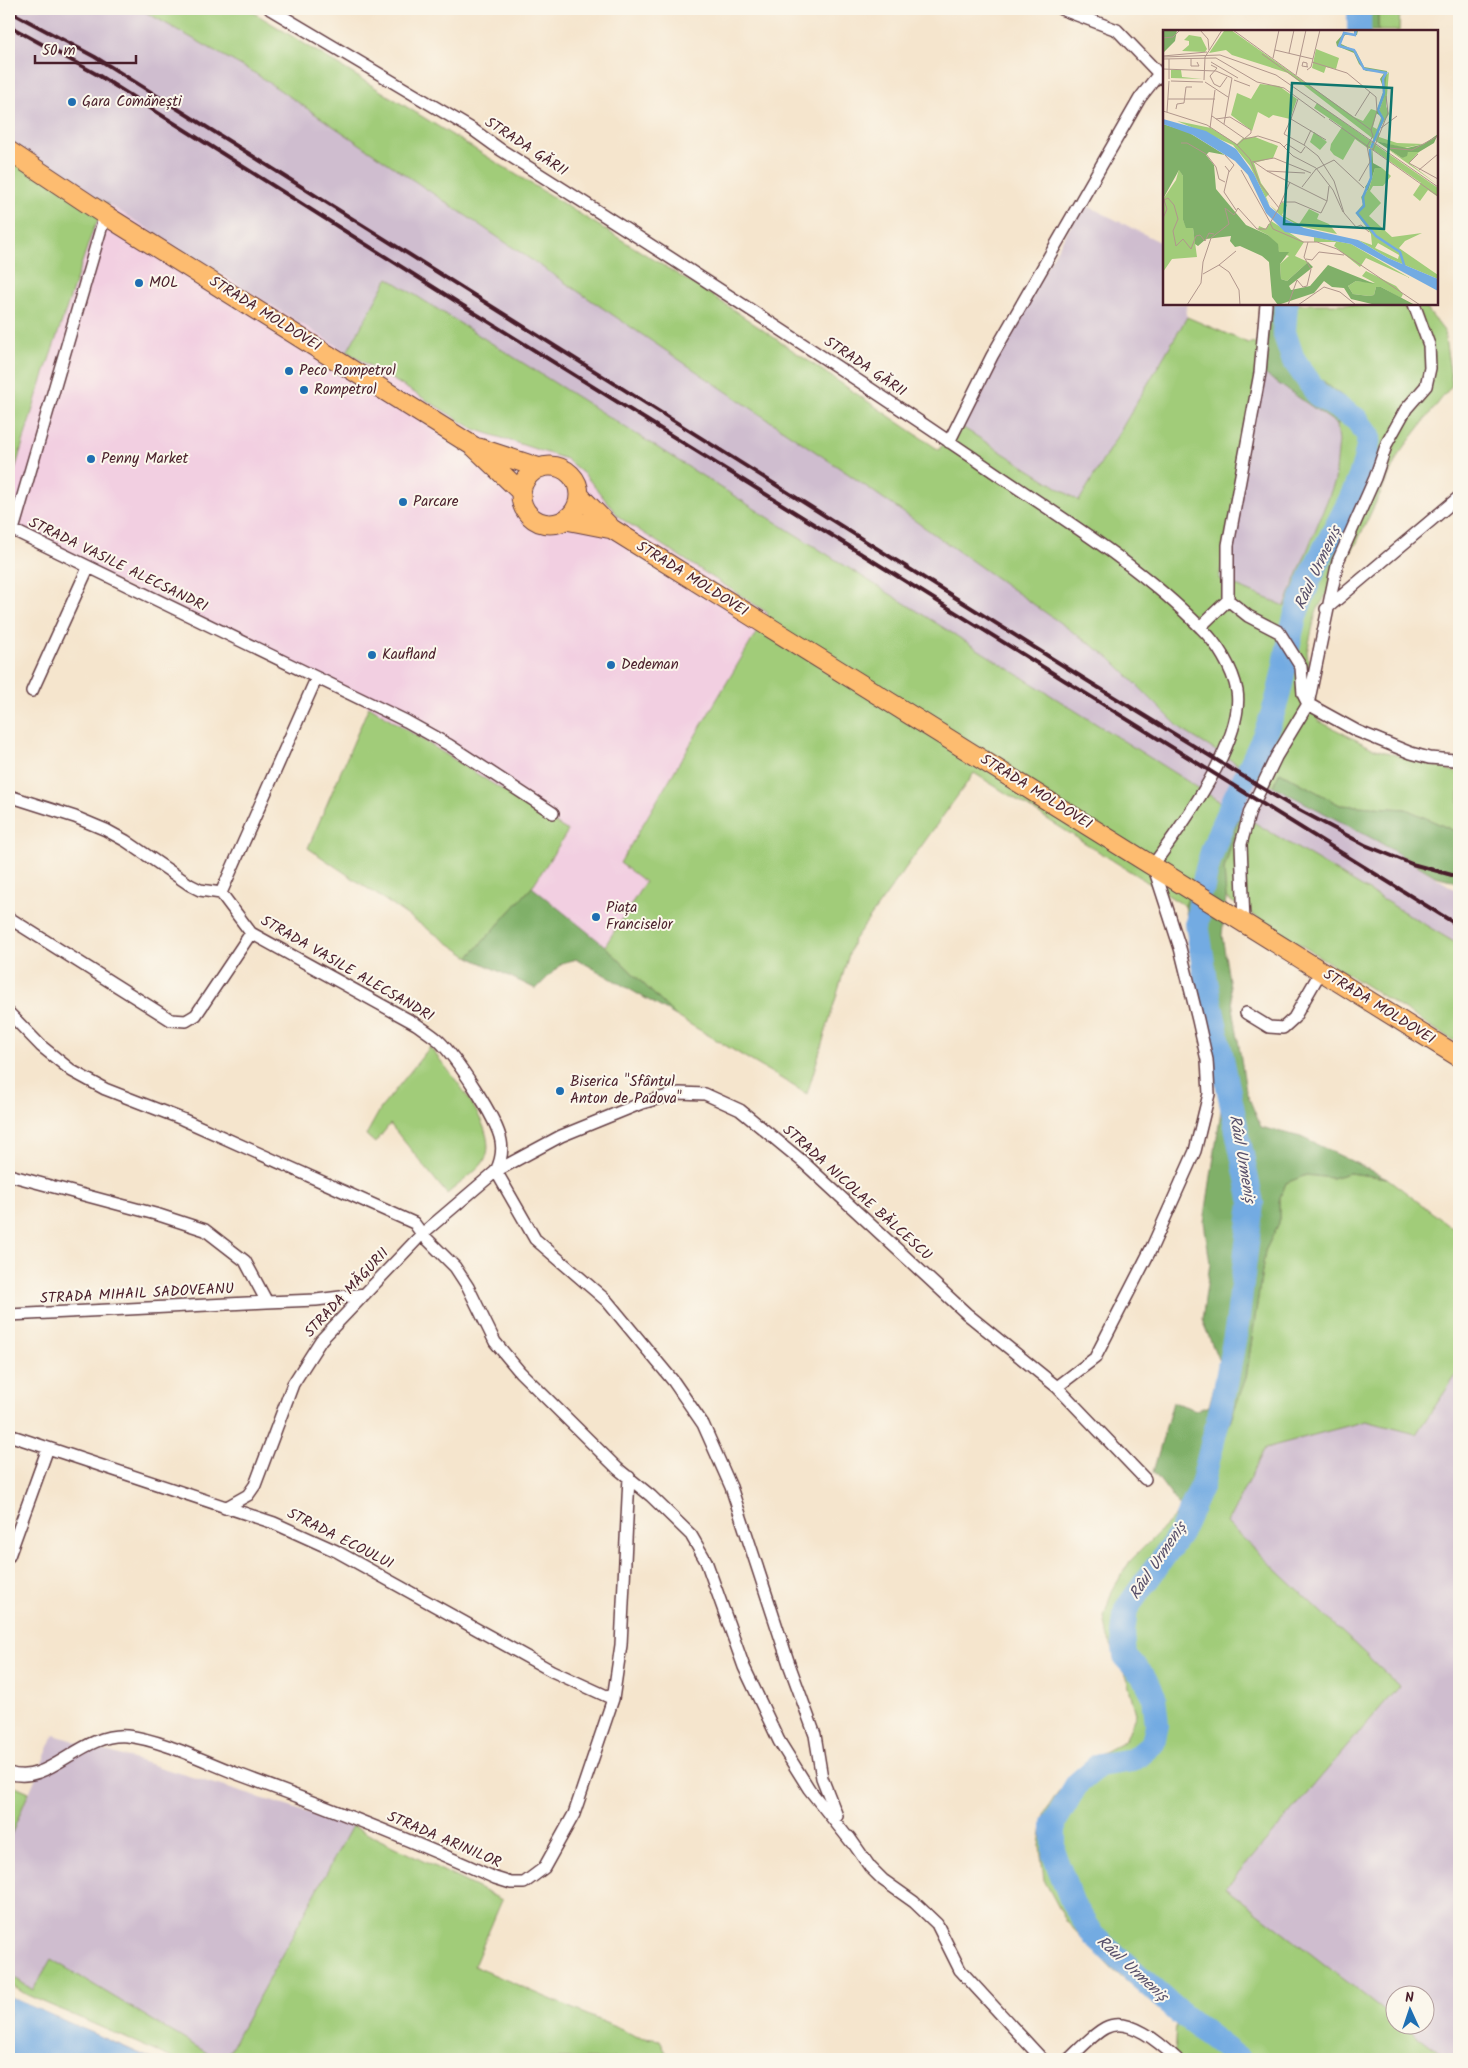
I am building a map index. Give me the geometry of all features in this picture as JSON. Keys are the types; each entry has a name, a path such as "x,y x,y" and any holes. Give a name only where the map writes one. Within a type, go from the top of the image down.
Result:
{"main road":[{"name":"STRADA MOLDOVEI","path":"9,151 105,215 473,446 521,492"},
{"name":"STRADA MOLDOVEI","path":"473,446 540,468"},
{"path":"555,466 570,473 576,481 580,496 576,509 566,520 550,525 534,520 526,511 521,492 525,480 540,468 555,466"},
{"name":"STRADA MOLDOVEI","path":"580,496 612,529 1459,1057"},
{"name":"STRADA MOLDOVEI","path":"566,520 612,529"}],"street":[{"name":"STRADA GĂRII","path":"270,9 472,129 501,150 711,282 1116,556 1200,626 1215,645 1232,675 1237,691 1237,708 1226,744 1204,791 1193,811 1153,865"},
{"path":"949,442 992,356 1140,98 1161,77 1117,30 1061,9"},
{"name":"STRADA VASILE ALECSANDRI","path":"105,215 11,531 406,721 450,745 553,813"},
{"path":"1200,626 1228,600 1228,545 1260,373 1266,305"},
{"path":"1244,922 1240,844 1254,804 1276,757 1308,704 1326,609 1338,561 1375,478 1387,443 1406,409 1426,386 1430,368 1429,346 1414,305"},
{"path":"1326,609 1459,497"},
{"path":"32,691 88,568"},
{"path":"1228,600 1248,616 1279,632 1301,667 1303,694 1308,704 1357,731 1412,753 1429,758 1456,760"},
{"path":"9,796 90,822 126,841 190,885 200,890 221,893 316,679"},
{"path":"1057,1387 1096,1358 1152,1247 1195,1151 1209,1094 1207,1060 1198,1020 1180,948 1153,865"},
{"name":"STRADA VASILE ALECSANDRI","path":"221,893 251,933 416,1024 438,1040 475,1091 498,1130 502,1152 496,1171"},
{"path":"9,918 171,1020 186,1021 196,1015 251,933"},
{"path":"1246,1012 1269,1028 1283,1028 1294,1018 1321,971"},
{"path":"9,1013 41,1046 72,1071 105,1089 182,1119 414,1223 422,1234 455,1267 468,1287 496,1342 508,1359 691,1535 706,1561 744,1667 779,1741 808,1789 870,1867 883,1880 914,1902 937,1924 960,1970 1042,2059"},
{"name":"STRADA NICOLAE BĂLCESCU","path":"496,1171 561,1136 642,1103 678,1093 705,1094 740,1110 794,1154 967,1314 1057,1387 1145,1479"},
{"path":"496,1171 535,1239 607,1301 674,1382 703,1424 731,1487 789,1664 815,1735 827,1795 852,1843"},
{"name":"STRADA MĂGURII","path":"224,1508 248,1495 255,1485 293,1384 321,1340 422,1234 496,1171"},
{"name":"STRADA MIHAIL SADOVEANU","path":"9,1175 150,1212 205,1230 245,1261 267,1302"},
{"name":"STRADA MIHAIL SADOVEANU","path":"9,1315 316,1300 365,1294"},
{"name":"STRADA ECOULUI","path":"9,1435 224,1508 274,1523 307,1536 496,1638 552,1671 613,1699"},
{"path":"9,1556 48,1448"},
{"name":"STRADA ARINILOR","path":"9,1773 20,1777 35,1774 85,1745 102,1738 135,1737 300,1797 495,1878 511,1883 524,1883 544,1868 574,1814 613,1699 621,1645 629,1477"},
{"path":"1069,2059 1105,2028 1115,2026 1130,2028 1145,2034 1177,2059"}],"shaded area":[{"path":"9,9 140,9 256,74 847,473 1110,658 1182,730 1273,786 1379,842 1459,892 1459,945 1158,765 388,278 347,352 108,204 9,151"},
{"path":"108,204 474,429 566,459 585,475 620,518 768,613 620,862 645,881 605,946 532,887 568,832 369,706 9,529 9,490 37,395 93,230"},
{"path":"1084,204 1163,244 1163,305 1186,305 1187,317 1079,501 954,422"},
{"path":"1260,371 1337,424 1339,441 1335,481 1285,606 1219,580"},
{"path":"1459,1371 1459,2059 1447,2059 1417,2036 1436,2036 1436,1986 1386,1986 1386,2012 1226,1888 1399,1686 1227,1523 1265,1448 1366,1421 1416,1434"},
{"path":"54,1735 352,1826 225,2059 217,2059 52,1960 33,1990 9,1974 9,1840"}],"green space":[{"path":"140,9 248,9 716,298 939,450 954,422 1079,501 1187,317 1248,343 1263,342 1260,371 1219,579 1285,606 1335,481 1339,441 1337,424 1342,422 1348,401 1321,380 1304,362 1298,351 1295,339 1295,305 1424,305 1444,331 1452,385 1399,454 1356,544 1316,612 1307,652 1319,721 1372,748 1459,773 1459,833 1406,809 1340,805 1280,772 1273,786 1182,730 1110,658 847,473 256,74"},
{"path":"1348,9 1378,9 1378,30 1350,30"},
{"path":"1378,9 1400,9 1399,30 1378,30"},
{"path":"9,151 108,204 93,230 37,395 9,490"},
{"path":"388,278 1222,803 1185,906 974,773 853,941 807,1094 676,1016 605,946 645,882 620,863 768,613 620,518 585,475 566,459 474,429 347,352"},
{"path":"1272,305 1295,305 1295,339 1298,351 1311,371 1348,401 1342,422 1337,424 1260,371 1263,342"},
{"path":"369,706 568,831 532,887 469,957 308,848"},
{"path":"1280,772 1340,805 1406,809 1459,833 1459,882 1435,876 1379,842 1273,786"},
{"path":"1222,803 1240,814 1224,869 1226,898 1222,935 1246,1091 1261,1127 1301,1137 1387,1178 1349,1173 1332,1178 1306,1175 1286,1183 1279,1201 1279,1223 1265,1251 1246,1378 1227,1430 1207,1495 1193,1520 1153,1472 1173,1402 1196,1410 1209,1406 1220,1364 1202,1320 1210,1263 1204,1222 1222,1104 1185,906"},
{"path":"1240,814 1459,945 1459,1044 1226,898 1224,869"},
{"path":"532,887 605,946 676,1016 577,959 562,963 536,989 469,957"},
{"path":"430,1047 460,1085 480,1118 486,1134 488,1148 481,1165 447,1194 390,1124 375,1143 366,1135 381,1108"},
{"path":"1349,1173 1387,1178 1459,1233 1459,1371 1416,1434 1366,1421 1265,1448 1227,1523 1399,1686 1226,1888 1386,2012 1386,2036 1417,2036 1447,2059 1174,2059 1176,2023 1111,1968 1066,1921 1044,1880 1040,1846 1045,1812 1058,1792 1090,1759 1125,1741 1136,1714 1127,1680 1108,1638 1104,1617 1112,1591 1130,1561 1181,1510 1193,1520 1246,1378 1265,1251 1279,1223 1279,1201 1286,1183 1306,1175 1332,1178"},
{"path":"9,1783 29,1792 9,1840"},
{"path":"352,1826 502,1900 474,1966 638,2037 660,2040 670,2059 225,2059"},
{"path":"51,1959 217,2059 174,2059 27,1995 9,1984 9,1974 33,1990"}],"water":[{"path":"9,1996 152,2059 9,2059"}],"pier":[{"path":"10,1993 155,2059 22,2002 9,1996"}],"waterway":[{"name":"Râul Urmeniș","path":"1359,9 1359,30"},
{"name":"Râul Urmeniș","path":"1203,887 1216,840 1258,749 1276,703 1290,636 1298,609 1321,555 1355,490 1366,455 1369,436 1356,419 1318,395 1293,359 1284,332 1286,305"},
{"name":"Râul Urmeniș","path":"1200,904 1197,924 1206,981 1252,1203 1237,1325 1223,1400 1202,1485 1180,1534 1126,1609 1123,1633 1125,1657 1144,1677 1154,1696 1157,1725 1153,1743 1133,1760 1099,1765 1077,1784 1054,1823 1054,1855 1073,1904 1094,1936 1181,2014 1239,2059"}],"railway":[{"path":"9,11 95,57 1091,683 1290,805 1365,845 1412,864 1459,877"},
{"path":"9,26 98,75 465,307 1459,926"}],"place":[{"name":"Gara Comănești","path":"72,102"},
{"name":"MOL","path":"139,283"},
{"name":"Peco Rompetrol","path":"289,371"},
{"name":"Rompetrol","path":"304,390"},
{"name":"Penny Market","path":"91,459"},
{"name":"Parcare","path":"403,502"},
{"name":"Kaufland","path":"372,655"},
{"name":"Dedeman","path":"611,665"},
{"name":"Piața Franciselor","path":"596,917"},
{"name":"Biserica \"Sfântul Anton de Padova\"","path":"560,1091"}]}
